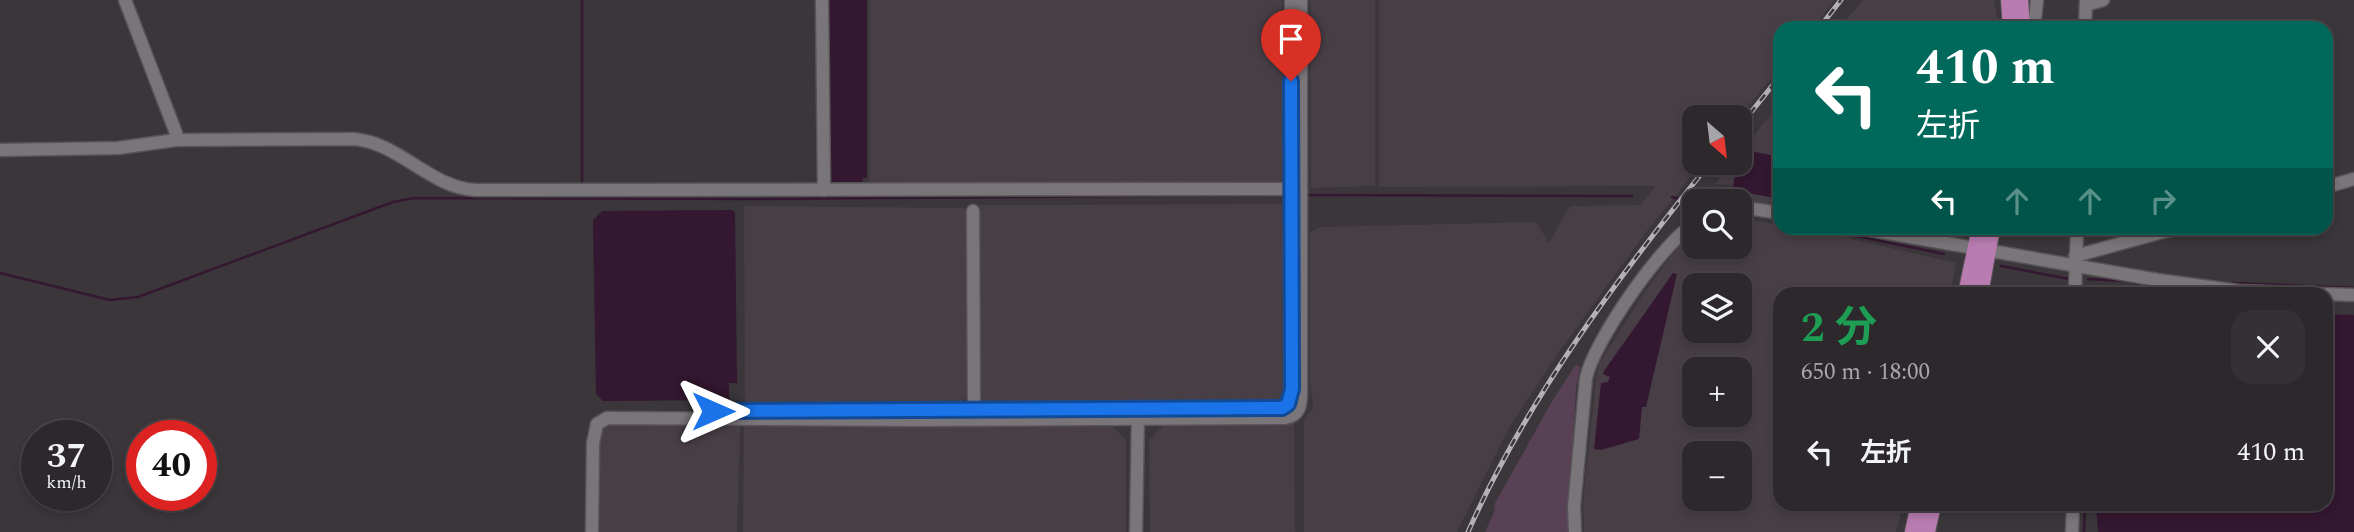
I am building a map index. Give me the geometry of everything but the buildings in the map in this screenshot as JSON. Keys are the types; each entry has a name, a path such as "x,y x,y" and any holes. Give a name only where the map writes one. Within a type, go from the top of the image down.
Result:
{"main road":[{"path":"2009,0 2010,21"},
{"path":"2020,0 2022,21"},
{"path":"1980,235 1980,287"},
{"path":"1968,287 1988,235"},
{"path":"1913,532 1918,511"},
{"path":"1927,532 1932,511"}],"street":[{"path":"125,0 162,93 176,140"},
{"path":"822,0 824,190"},
{"path":"593,532 593,443 597,424 607,418 974,414 1291,417 1300,408 1291,0"},
{"path":"1296,189 1301,0"},
{"path":"2035,21 2037,0"},
{"path":"2085,21 2086,2 2103,0"},
{"path":"0,150 118,148 176,140 366,140 392,150 445,183 457,188 475,190 1296,189"},
{"path":"2333,185 2354,179"},
{"path":"1752,209 1773,212"},
{"path":"974,211 974,414"},
{"path":"1575,532 1575,493 1586,378 1590,363 1654,265 1682,233"},
{"path":"1900,235 2076,261 2217,287"},
{"path":"2075,287 2077,235"},
{"path":"2076,261 2156,235"},
{"path":"2333,294 2354,295"},
{"path":"1136,532 1138,414"},
{"path":"2071,532 2072,511"}],"shaded area":[{"path":"827,0 867,0 867,178 863,178 862,184 833,184 828,178"},
{"path":"869,0 1282,0 1284,177 1277,184 869,184"},
{"path":"1310,0 1375,0 1375,186 1311,188"},
{"path":"1379,0 1835,0 1818,21 1773,21 1773,76 1749,105 1682,105 1682,175 1692,175 1646,232 1556,356 1509,428 1457,532 1304,532 1304,419 1313,408 1310,378 1310,233 1320,227 1536,222 1549,243 1570,206 1640,205 1656,186 1379,187"},
{"path":"1863,0 1994,0 1998,21 1846,21"},
{"path":"1773,112 1773,208 1752,204 1752,189 1731,189 1732,185 1715,184 1722,175 1752,175 1752,138"},
{"path":"1752,151 1773,156 1773,198 1752,194 1752,189 1732,189 1735,175 1752,175"},
{"path":"1284,204 1288,390 1276,402 987,404 979,395 979,205"},
{"path":"744,206 968,208 966,397 959,404 745,403"},
{"path":"733,210 737,383 729,383 729,400 603,401 596,394 593,220 602,211"},
{"path":"1752,220 1773,224 1773,235 1838,235 1956,263 1951,287 1773,287 1773,511 1901,511 1896,532 1584,532 1583,503 1599,364 1642,296 1681,243 1682,259 1752,259"},
{"path":"1673,273 1677,274 1646,407 1642,407 1639,439 1601,450 1594,449 1601,383 1608,382 1610,377 1603,374 1604,371"},
{"path":"2333,314 2354,315 2354,532 2098,532 2096,511 2333,511"},
{"path":"1576,364 1580,367 1576,387 1568,532 1485,532 1495,510 1494,505"},
{"path":"1294,423 1295,532 1150,532 1149,440 1163,426"},
{"path":"740,424 737,532 600,532 600,434 608,425"},
{"path":"744,425 1113,427 1126,440 1126,532 743,532"}],"waterway":[{"path":"582,0 582,183"},
{"path":"0,273 110,300 138,297 393,202 414,198 755,199 1286,195"},
{"path":"1309,195 1632,196"},
{"path":"1672,197 1682,200"},
{"path":"1762,216 1773,218"},
{"path":"1852,235 1944,254"},
{"path":"2001,266 2069,279"},
{"path":"2088,279 2125,281 2159,287"},
{"path":"2233,283 2330,287"},
{"path":"2333,287 2354,288"},
{"path":"2084,532 2085,511"}],"railway":[{"path":"1824,21 1841,0"},
{"path":"1752,111 1773,85"},
{"path":"1468,532 1518,433 1547,386 1609,294 1701,175"}],"route":[{"path":"713,411 1282,408 1288,404 1292,395 1291,81"}]}
